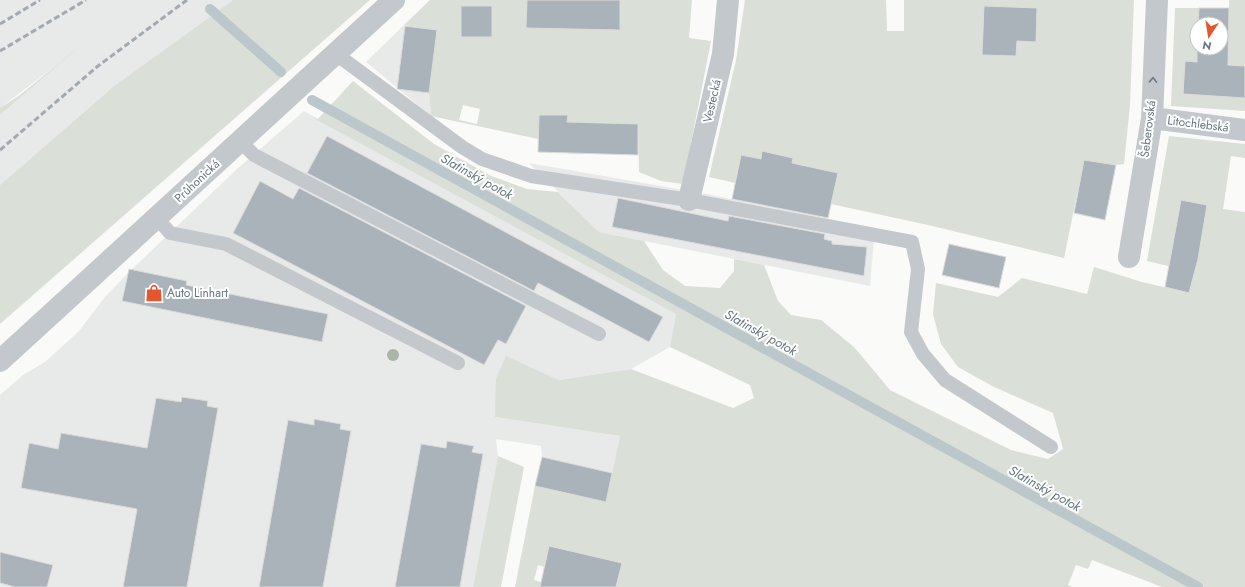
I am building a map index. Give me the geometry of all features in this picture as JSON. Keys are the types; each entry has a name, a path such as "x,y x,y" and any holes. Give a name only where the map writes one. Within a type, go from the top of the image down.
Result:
{"street":[{"name":"Průhonická","path":"0,361 394,0"},
{"name":"Vestecká","path":"689,200 723,54 728,0"},
{"name":"Šeberovská","path":"1128,257 1152,118 1157,0"},
{"name":"Litochlebská","path":"1152,118 1245,130"}],"lane":[{"path":"336,54 446,137 482,158 506,168 531,176 689,200 912,242 918,269 911,332 923,354 945,380 1051,447"},
{"path":"240,141 254,155 599,334"},
{"path":"157,218 170,233 226,244 458,363"}],"shaded area":[{"path":"0,0 233,0 114,86 0,185 0,115 67,57 0,108"},
{"path":"233,0 370,0 0,324 0,185 114,86"},
{"path":"430,0 527,0 526,28 558,29 595,0 620,30 620,0 692,0 689,38 711,41 683,184 661,181 639,172 638,124 586,122 585,154 566,153 567,115 539,115 538,139 431,116 429,93 437,30 404,25","holes":["461,6 492,6 492,37 461,37","463,105 480,109 477,124 459,120"]},
{"path":"745,0 886,0 887,31 904,31 904,0 1134,0 1130,105 1124,164 1116,165 1084,160 1064,258 928,225 831,204 838,173 809,167 785,195 793,158 762,151 761,159 741,155 735,183 709,177 736,60","holes":["984,6 1037,8 1036,42 1017,41 1016,56 982,55"]},
{"path":"1229,0 1245,0 1245,66 1185,61 1183,93 1245,98 1245,111 1171,106 1175,8 1199,8 1199,16 1189,16 1189,56 1229,56"},
{"path":"404,25 437,30 429,93 431,116 366,62"},
{"path":"81,45 0,115 0,108 20,95"},
{"path":"353,81 434,144 491,176 527,189 558,192 599,232 644,241 663,270 685,286 720,288 734,271 734,259 764,265 778,301 791,315 821,320 854,347 890,390 1011,450 1048,459 1063,449 1053,413 994,387 958,367 941,344 933,314 936,283 998,297 1022,278 1087,294 1094,267 1142,282 1189,293 1194,272 1147,261 1169,136 1245,144 1245,158 1231,156 1223,209 1245,212 1245,587 1162,587 1092,560 1088,569 1076,565 1068,585 1072,587 616,587 622,563 549,546 544,567 538,565 534,580 541,582 540,585 550,587 515,587 535,486 606,502 620,436 495,417 496,379 506,356 559,380 631,369 733,408 754,398 750,385 670,347 676,314 317,120","holes":["1181,200 1207,205 1197,258 1171,254"]},
{"path":"304,111 676,314 670,347 631,369 559,380 506,357 495,417 620,436 606,502 535,486 542,457 541,446 496,439 498,456 473,587 0,587 0,395 23,375 45,362 79,331 105,297 128,273 237,169"},
{"path":"529,163 701,193 875,228 870,286 599,232"},
{"path":"498,456 524,467 501,587 473,587"}],"building":[{"path":"527,0 620,0 620,30 526,28"},
{"path":"461,6 492,6 492,37 461,37"},
{"path":"984,6 1037,8 1036,42 1017,41 1016,56 982,55"},
{"path":"1199,8 1229,8 1229,16 1198,16"},
{"path":"405,26 437,30 429,93 397,89"},
{"path":"1197,56 1228,56 1228,65 1245,66 1245,98 1183,94 1185,61 1197,62"},
{"path":"539,115 568,115 567,122 638,124 638,155 538,152"},
{"path":"327,136 663,317 649,342 538,283 534,291 307,173"},
{"path":"762,151 793,158 792,163 838,173 828,218 732,199 741,155 761,159"},
{"path":"1084,160 1116,165 1105,220 1074,213"},
{"path":"260,181 293,199 299,188 526,306 506,344 498,340 484,365 233,233"},
{"path":"618,198 728,221 729,216 825,234 824,239 832,241 832,244 867,247 864,276 612,227"},
{"path":"1181,200 1207,205 1198,259 1189,293 1165,287"},
{"path":"949,244 1006,257 999,288 942,275"},
{"path":"129,269 187,281 186,285 328,314 322,342 122,301"},
{"path":"182,397 208,401 207,406 218,408 187,587 123,587 137,509 21,488 29,443 58,449 61,433 147,448 156,398 181,402"},
{"path":"314,419 341,424 340,429 351,431 323,587 259,587 288,420 314,425"},
{"path":"447,441 474,446 472,452 483,454 460,587 395,587 421,444 446,448"},
{"path":"542,457 612,473 606,502 535,486"},
{"path":"549,546 622,563 616,587 540,587"},
{"path":"0,552 53,565 47,587 15,587 0,583"}],"waterway":[{"name":"Slatinský potok","path":"210,9 281,72"},
{"name":"Slatinský potok","path":"312,100 1198,587"}],"railway":[{"path":"0,24 40,0"},
{"path":"0,51 86,0"},
{"path":"0,150 98,66 187,0"}],"place":[{"name":"Auto Linhart","path":"154,293"}]}
